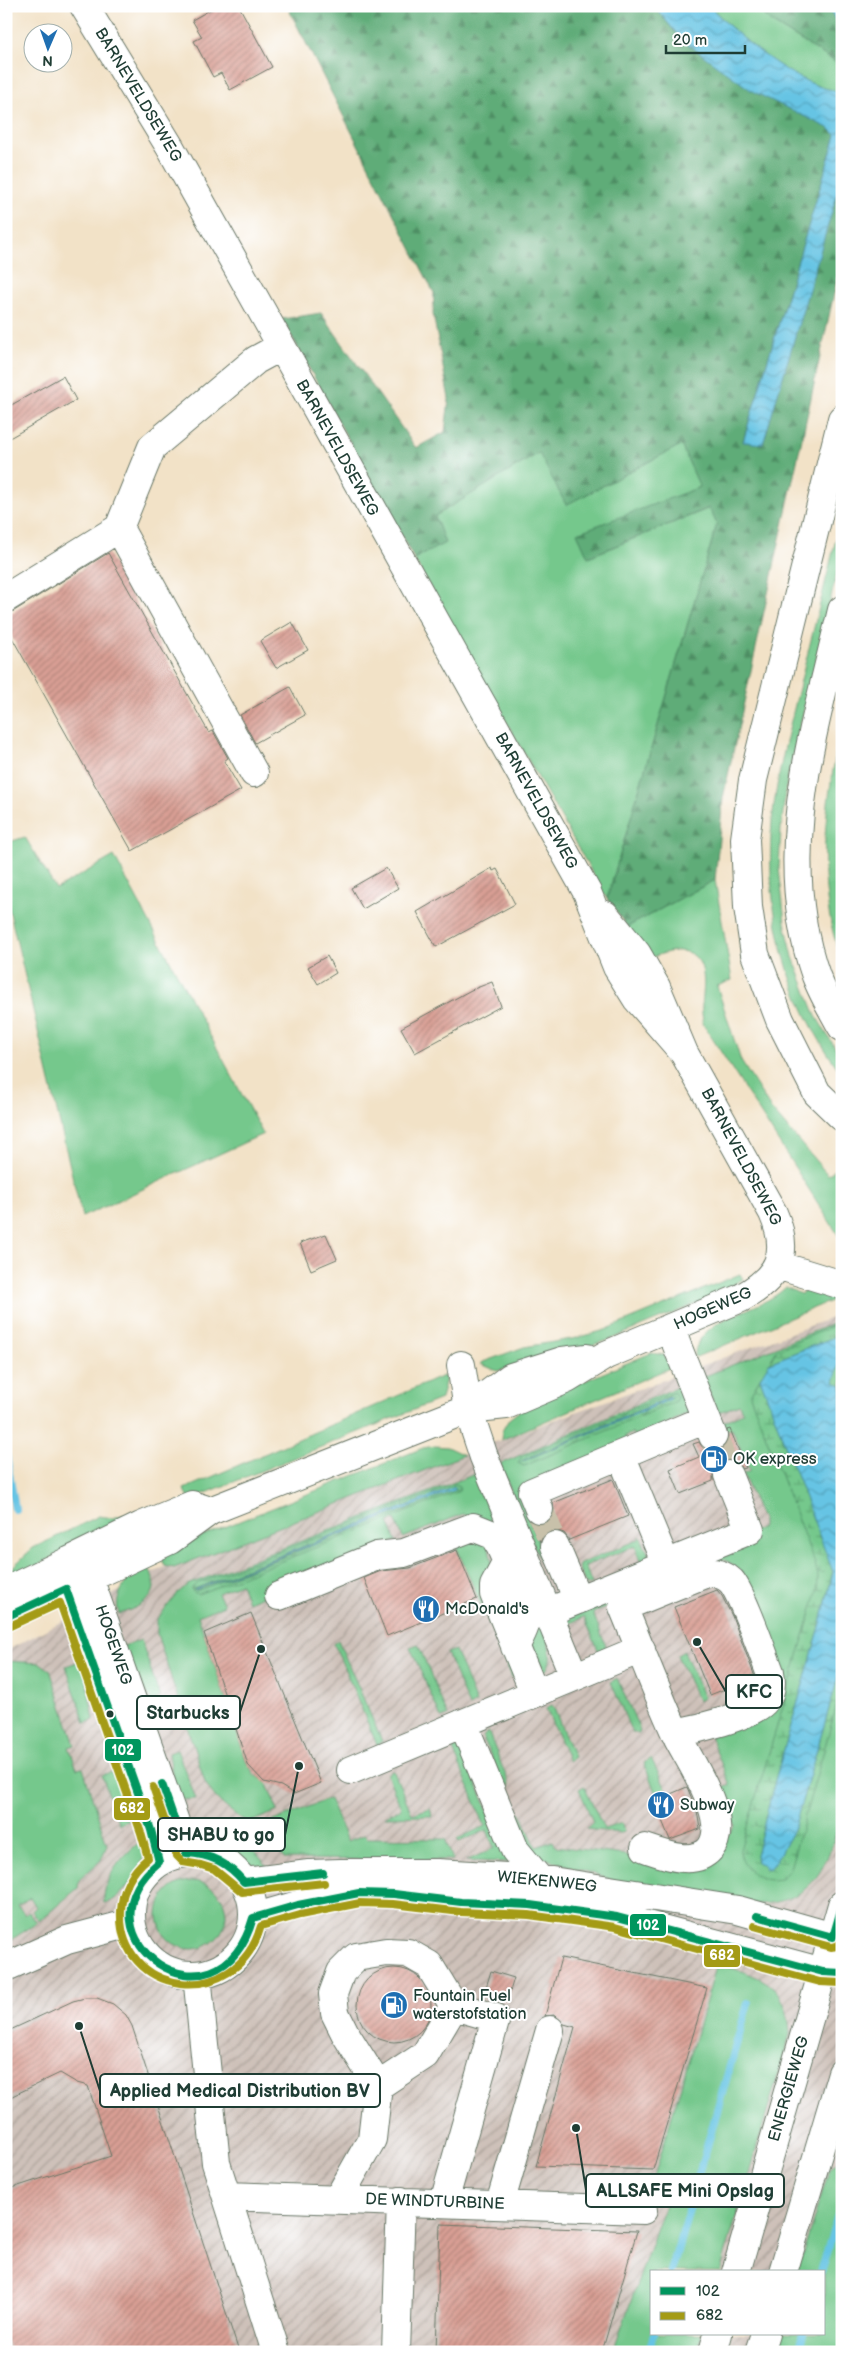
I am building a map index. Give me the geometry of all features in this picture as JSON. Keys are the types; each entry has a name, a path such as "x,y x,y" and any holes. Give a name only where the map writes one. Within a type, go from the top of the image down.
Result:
{"main road":[{"name":"BARNEVELDSEWEG","path":"84,6 170,147 280,347 587,892 636,954 656,987 684,1053 778,1225 782,1250 777,1266"},
{"path":"6,598 119,528 152,447 256,360 280,347"},
{"path":"842,419 753,780 745,839 748,907 755,954 780,1020 817,1093 842,1116"},
{"path":"827,482 842,456"},
{"path":"119,528 254,773"},
{"path":"842,610 799,803 796,856 800,912 817,977 842,1027"},
{"path":"777,1266 842,1285"},
{"name":"HOGEWEG","path":"6,1591 75,1576 170,1540 210,1511 468,1409 506,1405 567,1379 606,1355 758,1288 770,1278 777,1266"},
{"path":"539,1509 532,1492 621,1455 709,1428 670,1328"},
{"path":"461,1365 468,1409 486,1464 574,1676"},
{"path":"621,1455 666,1564"},
{"path":"548,1612 750,1530 728,1475"},
{"path":"279,1596 377,1556 404,1553 473,1527 493,1535 507,1562 493,1590 534,1692"},
{"path":"555,1546 578,1600"},
{"path":"645,1848 688,1858 701,1854 715,1840 717,1824 700,1779 675,1733 623,1607 709,1572 727,1578 736,1590 772,1680 769,1693 764,1702 754,1708 707,1728 675,1733"},
{"name":"HOGEWEG","path":"6,1618 75,1576"},
{"name":"HOGEWEG","path":"75,1576 186,1853"},
{"name":"HOGEWEG","path":"75,1576 159,1862"},
{"path":"351,1770 534,1692 641,1649"},
{"path":"463,1723 514,1850 539,1879"},
{"path":"186,1853 200,1853 213,1856 225,1863 244,1882 251,1899 253,1918 244,1945 236,1956 224,1966 197,1975 178,1973 161,1967 147,1956 136,1940 131,1923 132,1902 139,1882 159,1862 186,1853"},
{"name":"WIEKENWEG","path":"244,1882 309,1874 341,1873 437,1874 539,1879 738,1910 837,1942"},
{"name":"WIEKENWEG","path":"253,1918 298,1905 360,1893 530,1905 617,1917 832,1972"},
{"name":"ENERGIEWEG","path":"737,2270 832,1972 842,1905"},
{"path":"6,1967 67,1940 131,1923"},
{"path":"338,2199 372,2139 378,2086 345,2034 335,2013 333,1994 341,1972 356,1957 386,1952 408,1953 430,1966 454,2006 496,2018 444,2202"},
{"path":"197,1975 216,2163 276,2352"},
{"path":"378,2086 425,2055 454,2006"},
{"path":"500,2204 550,2030"},
{"path":"784,2270 842,2073"},
{"name":"DE WINDTURBINE","path":"227,2196 643,2210"},
{"path":"396,2352 401,2201"},
{"path":"713,2352 717,2336"},
{"path":"759,2352 764,2336"}],"shaded area":[{"path":"842,1314 842,2352 6,2352 6,1651 183,1557"}],"green space":[{"path":"287,6 654,6 682,40 830,129 836,135 743,441 763,444 842,178 842,257 723,798 715,880 627,927 607,899 717,524 709,508 588,557 577,533 700,487 681,445 566,505 539,453 435,516 445,543 414,559 282,319 321,313 416,448 445,432 449,399 433,314 434,293"},
{"path":"710,6 754,6 771,22 842,66 842,91 826,89 789,72 752,46"},
{"path":"754,6 828,6 842,33 842,66 771,22"},
{"path":"681,444 700,487 588,557 710,508 717,524 607,899 414,559 444,543 435,516 539,453 582,497"},
{"path":"842,515 842,552 787,779 779,868 785,922 793,957 816,1016 842,1059 842,1074 823,1046 807,1016 783,954 776,921 770,855 774,803 780,767"},
{"path":"842,727 842,962 833,933 828,904 825,875 825,845 830,786"},
{"path":"25,837 56,889 114,856 263,1134 82,1217 6,896 6,843"},
{"path":"715,880 732,980 717,986 741,1061 771,1109 828,1175 842,1164 842,1241 703,1024 704,980 703,972 696,958 689,953 676,951 650,958 627,927"},
{"path":"740,1274 743,1279 710,1298 606,1341 497,1371 481,1364 524,1347 577,1338 605,1330"},
{"path":"815,1286 838,1298 696,1357 694,1356 699,1342 707,1331 719,1323 775,1296 786,1287 800,1294"},
{"path":"842,1320 842,1813 825,1863 807,1888 794,1896 778,1902 757,1904 613,1880 537,1856 528,1848 516,1816 520,1812 536,1847 553,1841 556,1846 654,1859 716,1850 735,1826 720,1789 730,1785 710,1736 763,1711 756,1600 742,1572 724,1559 593,1613 607,1649 599,1652 584,1617 568,1624 564,1619 762,1527 762,1519 743,1474 750,1471 732,1429 725,1432 722,1422 743,1413 739,1404 718,1413 703,1377"},
{"path":"842,1322 842,1334 769,1363 777,1350"},
{"path":"651,1353 664,1355 672,1367 501,1440 502,1431 509,1419 527,1405"},
{"path":"443,1376 446,1378 441,1399 191,1499 186,1495 184,1489"},
{"path":"760,1378 833,1571 821,1623 776,1777 756,1855 771,1866 794,1828 842,1664 842,1687 791,1865 786,1874 779,1879 770,1880 754,1874 747,1867 742,1859 740,1850 817,1592 818,1576 750,1395"},
{"path":"680,1386 689,1412 636,1441 633,1433 625,1436 628,1444 522,1502 541,1549 552,1561 542,1565 500,1464"},
{"path":"674,1392 677,1398 674,1402 524,1466 518,1463 521,1457","holes":["670,1397 653,1407 520,1462"]},
{"path":"447,1447 464,1455 174,1568 165,1566 160,1555 162,1552 423,1448"},
{"path":"478,1473 505,1537 488,1525 463,1514 403,1538 395,1519 388,1522 396,1541 248,1602 241,1584 218,1593 224,1605 198,1616 247,1763 254,1774 266,1782 278,1811 248,1823 236,1815 219,1800 205,1782 157,1634 157,1619 177,1594 187,1585"},
{"path":"455,1484 460,1486 459,1491 198,1594 193,1592 192,1588 196,1584","holes":["455,1487 455,1490 196,1591 194,1589"]},
{"path":"123,1515 131,1518 6,1581 6,1573 33,1548 99,1516 113,1518"},
{"path":"640,1536 649,1555 642,1563 635,1546 585,1566 592,1584 586,1585 578,1567 580,1564 638,1540"},
{"path":"487,1538 516,1681 512,1677 455,1544"},
{"path":"146,1562 154,1582 151,1596 147,1601 119,1614 118,1599 124,1585 134,1572"},
{"path":"535,1610 550,1650 550,1659 544,1672 528,1635"},
{"path":"141,1640 160,1698 151,1701 121,1647"},
{"path":"338,1640 382,1741 377,1745 334,1644"},
{"path":"418,1644 448,1716 441,1718 410,1647"},
{"path":"455,1650 476,1703 469,1707 447,1653"},
{"path":"684,1651 704,1698 698,1701 677,1655"},
{"path":"83,1660 94,1720 85,1723 66,1666"},
{"path":"6,1661 40,1663 50,1670 75,1745 69,1747 77,1769 83,1768 107,1845 101,1860 79,1880 78,1888 39,1921 32,1911 36,1907 30,1897 18,1906 25,1915 29,1912 37,1923 6,1943"},
{"path":"762,1668 757,1699 703,1713 747,1695 742,1683 758,1676"},
{"path":"617,1678 640,1730 639,1733 632,1733 611,1682"},
{"path":"551,1705 574,1757 569,1761 546,1709"},
{"path":"488,1731 510,1786 503,1785 483,1737"},
{"path":"459,1743 510,1862 466,1861 494,1848 487,1830 459,1842 457,1839 485,1826 452,1747"},
{"path":"177,1750 196,1799 176,1800 169,1753"},
{"path":"651,1758 668,1793 657,1797 644,1763"},
{"path":"392,1771 412,1814 430,1808 432,1816 384,1817 401,1808 387,1774"},
{"path":"111,1772 137,1813 119,1825 102,1775"},
{"path":"584,1786 604,1829 622,1823 624,1832 586,1829 593,1822 579,1789"},
{"path":"329,1799 347,1841 364,1835 367,1838 445,1839 453,1860 284,1859 276,1847 255,1828"},
{"path":"190,1825 214,1829 235,1838 253,1851 269,1869 246,1867 199,1839 192,1833"},
{"path":"145,1839 143,1859 133,1879 116,1898 104,1903 107,1884 116,1866 137,1844"},
{"path":"199,1881 211,1887 220,1896 226,1908 224,1928 216,1939 199,1949 185,1949 168,1939 160,1928 158,1908 168,1891 179,1883"},
{"path":"717,1964 759,1978 777,1992 784,2003 790,2034 721,2270 650,2270 650,2336 701,2336 696,2352 613,2352 666,2202 648,2197"},
{"path":"842,2157 842,2352 772,2352 776,2336 826,2336 826,2270 798,2270 830,2168"}],"water":[{"path":"654,6 710,6 752,46 789,72 826,89 842,91 842,178 763,444 743,442 836,135 830,129 752,91 682,40"},
{"path":"828,6 834,6 842,22 842,33"},
{"path":"842,1334 842,1362 840,1362 834,1382 842,1385 842,1664 794,1828 770,1869 764,1868 764,1865 757,1862 756,1855 776,1777 821,1623 833,1572 760,1378 769,1363"},
{"path":"671,1397 671,1399 653,1407 520,1462"},
{"path":"455,1487 455,1490 194,1590"}],"building":[{"path":"217,6 239,6 272,67 230,90 221,73 213,77 194,41 202,37 192,20"},
{"path":"63,376 76,400 6,440 6,408"},
{"path":"108,553 209,733 213,731 228,758 224,761 241,790 132,851 6,627 6,614 14,611"},
{"path":"292,622 308,650 276,668 260,641"},
{"path":"290,687 305,715 255,743 240,715"},
{"path":"386,868 398,888 363,909 351,888"},
{"path":"492,868 493,871 497,869 515,904 436,947 417,912"},
{"path":"327,956 336,973 318,984 308,967"},
{"path":"492,982 501,1006 415,1053 401,1028 471,990"},
{"path":"326,1234 337,1259 311,1270 300,1243"},
{"path":"730,1429 746,1468 742,1469 738,1463 731,1460 722,1461 716,1465 713,1472 713,1481 680,1494 670,1469 699,1457 693,1444 699,1442 703,1448 710,1451 719,1450 726,1445 728,1438 727,1430"},
{"path":"613,1479 628,1516 569,1540 564,1533 549,1531 540,1542 533,1523 544,1524 551,1519 554,1512 553,1503"},
{"path":"457,1550 477,1599 387,1636 364,1578 381,1571 410,1568"},
{"path":"717,1590 732,1616 755,1677 710,1695 674,1607"},
{"path":"251,1613 321,1783 294,1794 281,1786 264,1782 248,1765 204,1633"},
{"path":"687,1787 697,1811 700,1829 670,1840 654,1801"},
{"path":"561,1958 707,1988 653,2170 536,2166 575,2027 564,2024 555,2015 545,2016"},
{"path":"394,1968 408,1971 420,1979 428,1991 431,2005 428,2019 420,2031 408,2039 394,2042 380,2039 368,2031 360,2019 357,2005 360,1991 368,1979 380,1971"},
{"path":"491,1971 514,1978 507,2001 484,1994"},
{"path":"97,1998 113,2004 126,2015 132,2026 239,2352 11,2352 6,2338 6,2190 111,2156 88,2086 77,2083 60,2073 6,2099 6,2032 73,2001"},
{"path":"440,2224 637,2231 602,2352 436,2352"}],"waterway":[{"path":"6,1456 15,1509"},
{"path":"672,2270 748,2003"},
{"path":"822,2270 842,2202"},
{"path":"649,2352 653,2336"},
{"path":"798,2352 802,2336"}],"tunnel":[{"path":"713,1436 728,1475"},
{"path":"539,1509 555,1546"}],"transit line":[{"name":"102","path":"6,1617 66,1589 151,1830 159,1862 136,1891 131,1920 140,1945 159,1964 184,1974 211,1971 235,1954 253,1918 298,1905 359,1893 394,1894 461,1902 530,1905 617,1917 823,1972 842,1973"},
{"name":"682","path":"10,1626 60,1603 141,1833 148,1858 132,1875 123,1896 121,1911 125,1940 138,1961 157,1976 180,1983 205,1982 228,1972 248,1954 261,1926 300,1915 360,1903 393,1904 461,1912 529,1915 615,1927 820,1982 841,1983"},
{"name":"102","path":"162,1784 186,1853 203,1855 218,1861 232,1870 244,1882 323,1873"},
{"name":"682","path":"153,1787 177,1856 183,1862 214,1869 242,1892 324,1883"},
{"name":"102","path":"757,1916 833,1937 842,1906"},
{"name":"682","path":"754,1926 831,1947 837,1946 842,1942"}],"place":[{"name":"OK express","path":"714,1459"},
{"name":"McDonald's","path":"426,1609"},
{"name":"KFC","path":"697,1642"},
{"name":"Starbucks","path":"261,1649"},
{"name":"SHABU to go","path":"299,1766"},
{"name":"Subway","path":"661,1805"},
{"name":"Fountain Fuel waterstofstation","path":"394,2005"},
{"name":"Applied Medical Distribution BV","path":"79,2026"},
{"name":"ALLSAFE Mini Opslag","path":"576,2128"}]}
